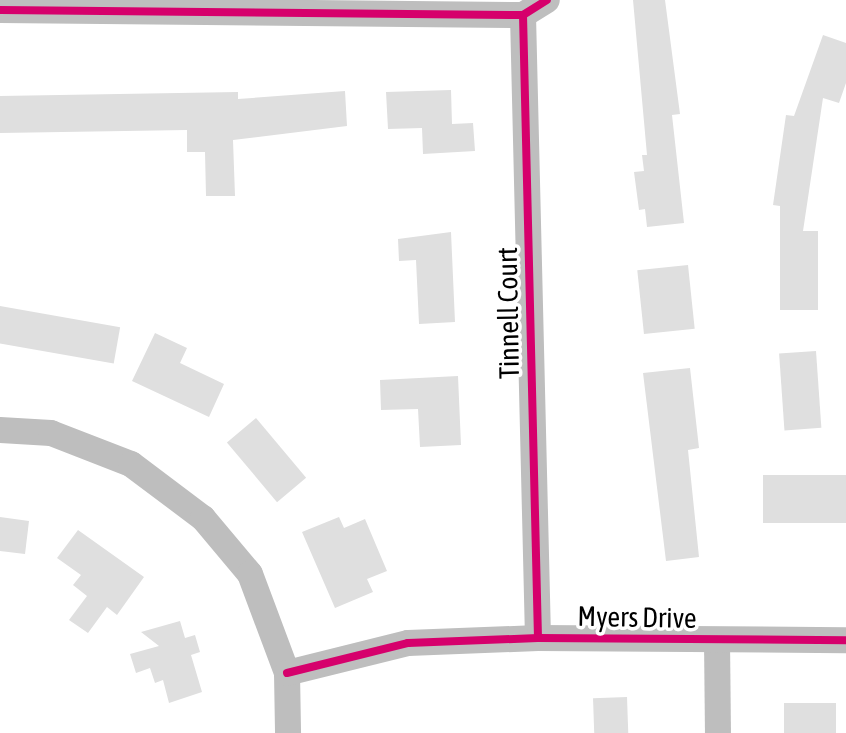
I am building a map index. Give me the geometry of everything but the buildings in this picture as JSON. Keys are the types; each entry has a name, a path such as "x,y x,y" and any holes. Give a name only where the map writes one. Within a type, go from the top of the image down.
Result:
{"street":[{"path":"0,10 523,15 547,0"},
{"name":"Tinnell Court","path":"523,15 538,638"},
{"path":"0,430 51,433 131,464 203,518 250,574 287,673 288,733"},
{"name":"Myers Drive","path":"287,673 408,643 538,638 846,640"},
{"path":"717,640 718,733"}],"cycle path":[{"path":"538,638 523,15 547,0"},
{"path":"0,10 523,15"},
{"path":"287,673 408,643 538,638 846,640"}]}
